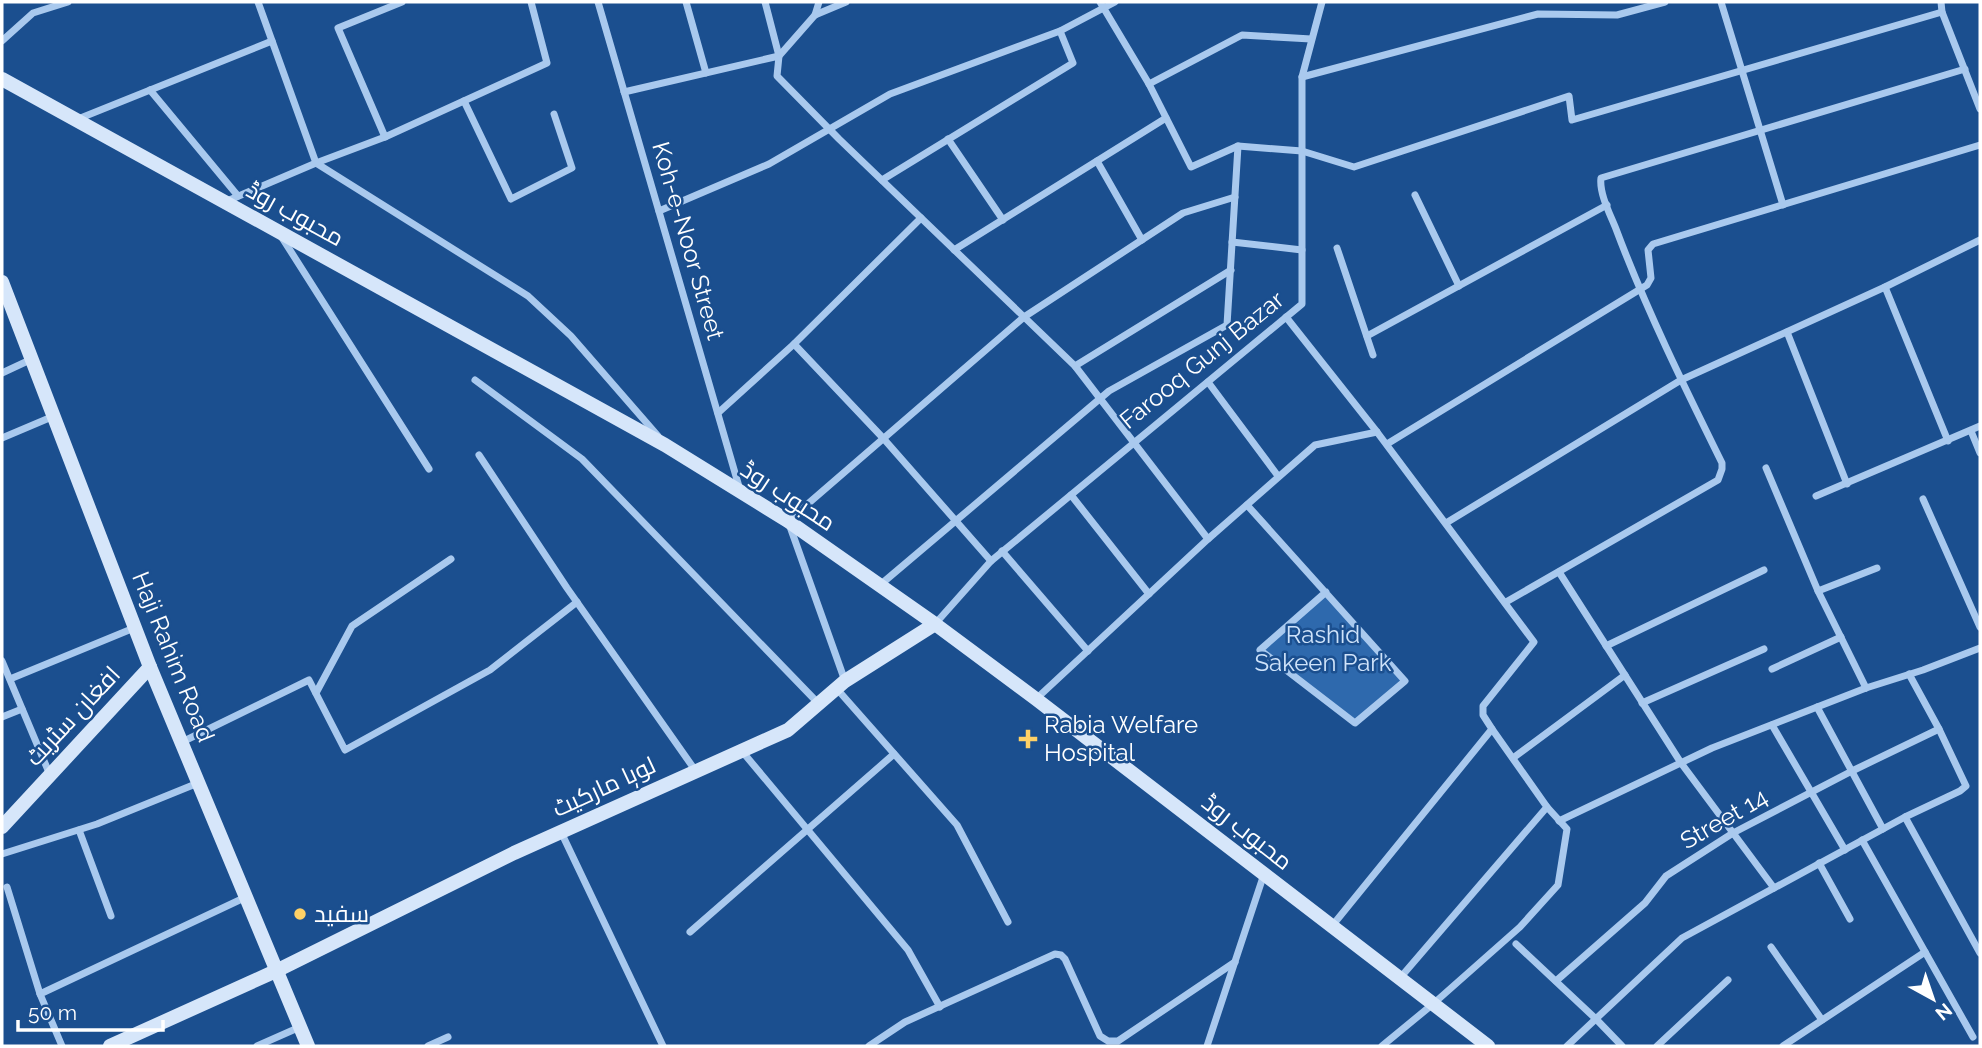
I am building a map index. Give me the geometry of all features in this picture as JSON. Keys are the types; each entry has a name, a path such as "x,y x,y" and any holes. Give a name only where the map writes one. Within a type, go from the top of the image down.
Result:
{"main road":[{"name":"محبوب روڈ","path":"2,79 231,199 278,231 666,445 788,521 1036,699 1488,1046"},
{"name":"Haji Rahim Road","path":"2,282 6,301 33,358 150,667 308,1046"},
{"name":"لوہا مارکیٹ","path":"110,1046 278,971 561,832 788,730 841,685 935,624"},
{"name":"افغان سٹریٹ","path":"2,827 150,667"}],"street":[{"path":"2,41 33,13 68,2"},
{"path":"258,2 316,163 528,296 571,336 666,445"},
{"path":"385,137 338,28 402,2"},
{"path":"150,90 231,199 385,137 547,63 531,2"},
{"name":"Koh-e-Noor Street","path":"598,2 740,491"},
{"path":"685,2 706,73"},
{"path":"765,2 779,56 777,76 1074,366 1208,539"},
{"path":"624,92 779,56 815,15 819,2"},
{"path":"815,15 846,2"},
{"path":"659,211 769,164 890,94 1059,31 1101,5 1115,2"},
{"name":"Farooq Gunj Bazar","path":"935,624 1002,551 1302,304 1302,77 1322,2"},
{"path":"1302,77 1538,14 1616,15 1665,2"},
{"path":"1721,2 1783,205"},
{"path":"1941,2 1942,12 1980,109"},
{"path":"1101,5 1149,84 1191,167 1238,146 1302,151 1354,167 1569,96 1572,120 1942,12"},
{"path":"882,180 1073,63 1059,31"},
{"path":"1149,84 1242,34 1311,39"},
{"path":"76,120 272,41"},
{"path":"1506,602 1718,480 1723,469 1639,289 1600,182 1605,176 1965,69"},
{"path":"464,101 512,199 572,168 554,114"},
{"path":"954,250 1166,118"},
{"path":"948,139 1003,220"},
{"path":"1387,444 1650,282 1648,250 1653,244 1980,145"},
{"path":"880,585 1109,391 1227,325 1238,146"},
{"path":"1097,161 1142,240"},
{"path":"1415,195 1459,286"},
{"path":"1009,922 957,825 894,754 841,685 788,521 1024,317 1183,213 1235,197"},
{"path":"1367,336 1607,205"},
{"path":"719,413 794,344 921,218"},
{"path":"278,231 429,470"},
{"path":"1446,523 1681,380 1885,287 1980,240"},
{"path":"1232,242 1302,250"},
{"path":"1337,248 1373,355"},
{"path":"1074,366 1231,270"},
{"path":"1885,287 1948,441"},
{"path":"1286,317 1387,444 1534,642 1483,706 1483,715 1547,807 1567,829 1558,885 1520,927 1382,1046"},
{"path":"1787,332 1847,484"},
{"path":"794,344 883,438 991,561"},
{"path":"2,373 33,358"},
{"path":"475,380 582,459 818,703"},
{"path":"1208,382 1279,476"},
{"path":"2,438 55,415"},
{"path":"1816,496 1980,426"},
{"path":"1970,430 1980,453"},
{"path":"1036,699 1208,539 1315,445 1377,432"},
{"path":"479,455 577,602 695,770"},
{"path":"1766,468 1818,591 1866,688"},
{"path":"1071,495 1149,594"},
{"path":"1923,499 1980,627"},
{"path":"1247,505 1326,592 1405,681 1355,723 1260,650 1326,592"},
{"path":"1002,551 1088,651"},
{"path":"316,692 352,625 451,559"},
{"path":"1818,591 1877,568"},
{"path":"1606,646 1764,570"},
{"path":"1559,572 1681,763 1774,888"},
{"path":"182,743 309,680 345,750 489,670 577,602"},
{"path":"10,680 135,628"},
{"path":"1772,669 1841,637"},
{"path":"1559,821 1712,748 1866,688 1980,648"},
{"path":"1643,703 1764,649"},
{"path":"2,660 50,775"},
{"path":"1567,1046 1682,937 1966,786 1909,674"},
{"path":"1513,758 1625,675"},
{"path":"1817,707 1883,829"},
{"path":"2,718 22,709"},
{"path":"1772,725 1844,850"},
{"path":"1332,926 1492,729"},
{"name":"Street 14","path":"1556,981 1645,903 1666,876 1733,834 1811,792 1939,729"},
{"path":"740,750 908,950 940,1007"},
{"path":"690,932 894,754"},
{"path":"2,854 79,830 199,782"},
{"path":"1400,979 1547,807"},
{"path":"1905,817 1980,953"},
{"path":"79,830 111,916"},
{"path":"561,832 663,1046"},
{"path":"1862,840 1973,1037"},
{"path":"1819,863 1850,919"},
{"path":"1207,1046 1264,874"},
{"path":"7,887 40,994 62,1046"},
{"path":"40,994 247,897"},
{"path":"1516,944 1596,1018 1622,1046"},
{"path":"1771,947 1822,1020"},
{"path":"1783,1046 1925,952"},
{"path":"869,1046 905,1022 1055,954 1065,959 1100,1035 1108,1041 1118,1041 1235,962"},
{"path":"1657,1046 1728,980"},
{"path":"257,1046 300,1027"},
{"path":"428,1046 448,1037"}],"green space":[{"name":"Rashid Sakeen Park","path":"1326,592 1405,681 1355,723 1260,650"}],"place":[{"name":"Rabia Welfare Hospital","path":"1028,739"},
{"name":"سفید","path":"300,914"}]}
